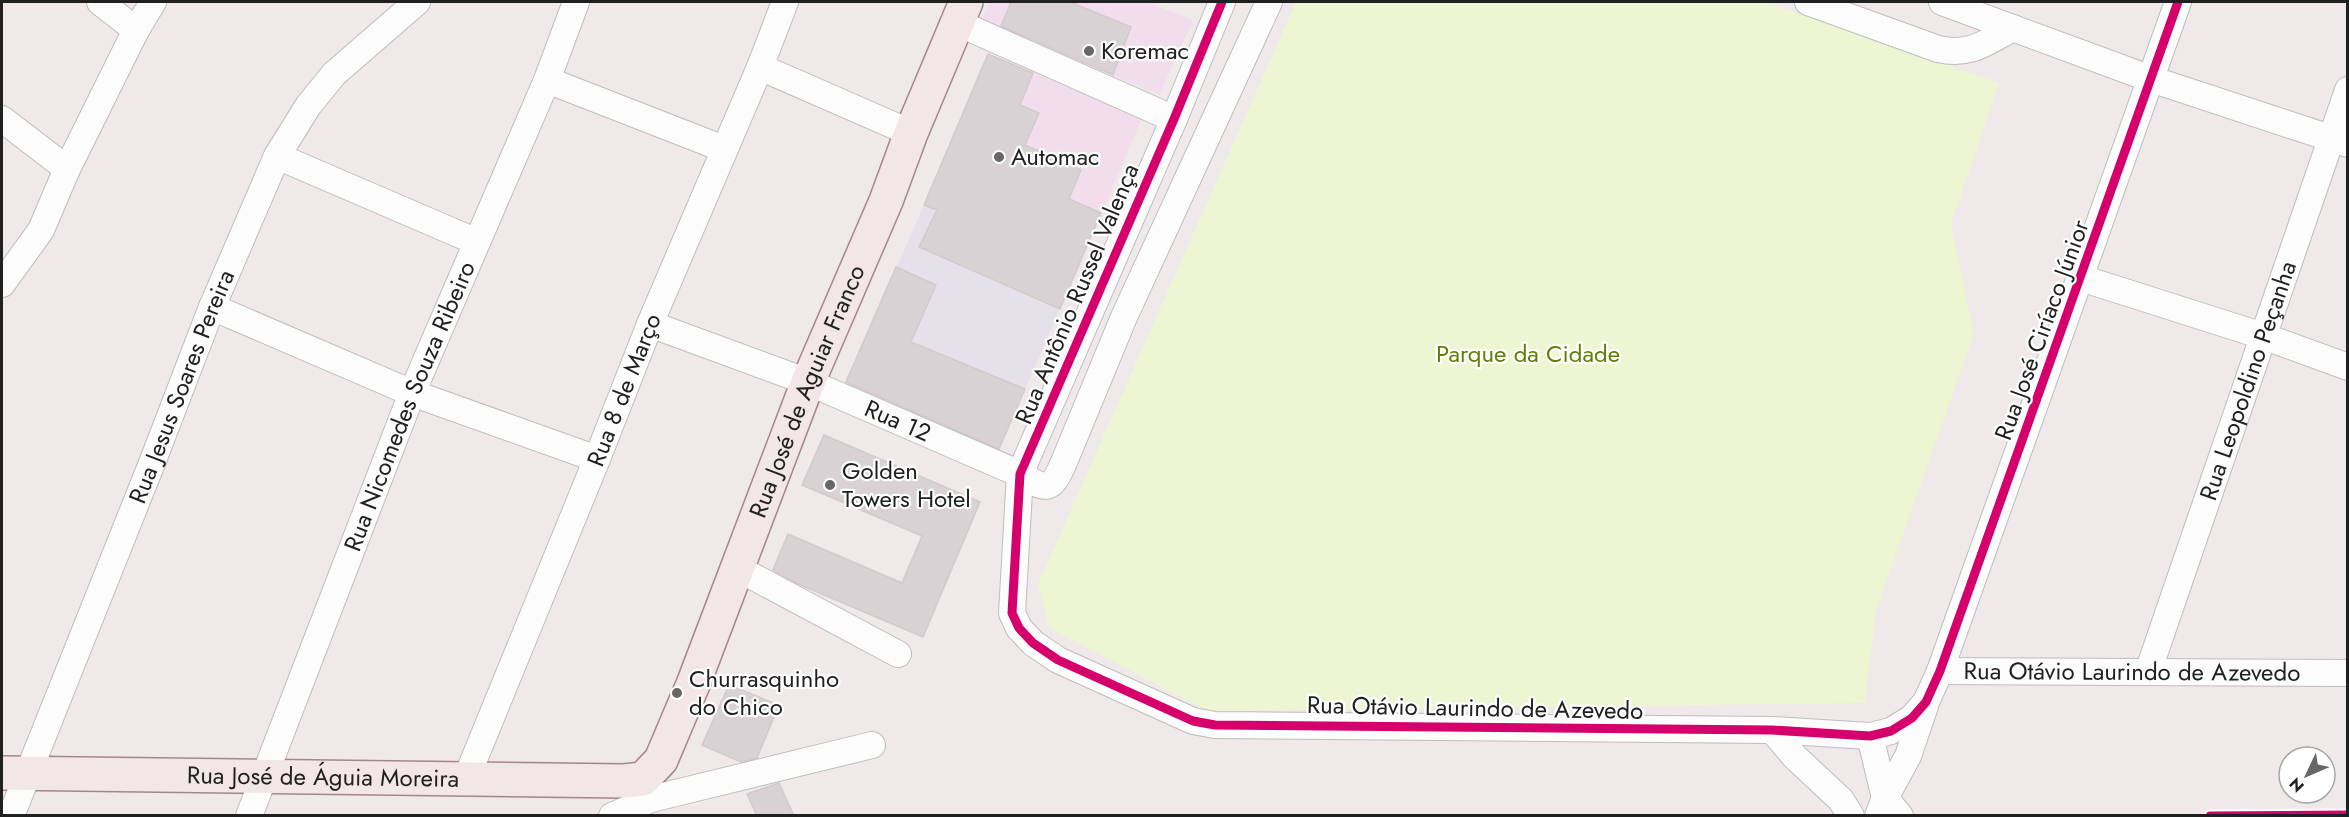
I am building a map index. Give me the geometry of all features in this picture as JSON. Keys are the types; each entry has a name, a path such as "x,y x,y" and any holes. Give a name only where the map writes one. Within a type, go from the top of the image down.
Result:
{"main road":[{"name":"Rua José de Aguiar Franco","path":"647,789 694,682 808,382 886,201 911,133 962,12"},
{"name":"Rua José de Águia Moreira","path":"15,773 624,782 647,789"}],"street":[{"path":"100,2 136,30"},
{"path":"2,284 41,230 67,170 136,30 153,2"},
{"name":"Rua Jesus Soares Pereira","path":"11,816 15,773 148,474 212,307 277,156 308,106 334,74 417,2"},
{"name":"Rua Nicomedes Souza Ribeiro","path":"249,816 412,393 547,80 576,2"},
{"name":"Rua 8 de Março","path":"466,779 650,324 760,68 785,2"},
{"name":"Rua Antônio Russel Valença","path":"1012,613 1020,474 1174,119 1222,2"},
{"name":"Rua 12","path":"650,324 808,382 1020,474 1041,487 1053,484 1124,317 1269,2"},
{"path":"1808,2 1955,53 1970,50 2013,28"},
{"path":"1942,2 2151,79 2339,140"},
{"name":"Rua José Ciríaco Júnior","path":"1940,671 2178,2"},
{"path":"962,12 1174,119"},
{"path":"760,68 911,133"},
{"path":"547,80 724,148"},
{"name":"Rua Leopoldino Peçanha","path":"2148,672 2263,336 2339,140 2348,90"},
{"path":"2,119 67,170"},
{"path":"277,156 477,242"},
{"path":"2081,278 2263,336 2348,367"},
{"path":"212,307 412,393 597,459"},
{"path":"737,568 898,654"},
{"name":"Rua Otávio Laurindo de Azevedo","path":"1012,613 1019,628 1034,643 1058,660 1194,721 1215,725 1772,730 1870,736 1891,731 1908,721 1926,702 1940,671 2348,673"},
{"path":"1888,810 1926,702"},
{"path":"1772,730 1795,757 1841,800 1851,816"},
{"path":"1870,736 1888,810"},
{"path":"612,816 647,789 872,745"}],"shaded area":[{"path":"990,2 1147,2 1193,20 1159,95 982,19"},
{"name":"Automac","path":"988,54 1142,118 1077,270 924,205"},
{"path":"924,205 1077,270 998,451 845,385"}],"green space":[{"name":"Parque da Cidade","path":"1296,2 1765,2 1999,83 1951,224 1974,334 1876,611 1865,703 1208,711 1049,628 1038,584"}],"building":[{"name":"Koremac","path":"1011,2 1070,2 1131,27 1113,75 1001,26"},
{"name":"Automac","path":"988,54 1033,73 1020,105 1039,113 1025,145 1081,170 1069,199 1101,213 1060,309 919,247 937,210 924,205"},
{"path":"896,267 936,285 911,342 1025,389 999,449 846,382"},
{"path":"824,435 980,502 923,637 796,583 773,570 788,534 902,583 922,536 802,485"},
{"path":"729,685 779,705 757,758 741,762 702,745"},
{"path":"779,783 794,816 757,816 747,794"}],"cycle path":[{"path":"1222,2 1174,119 1020,474 1012,613 1019,628 1033,643 1058,660 1193,721 1215,725 1772,730 1870,736 1891,731 1912,718 1926,702 1940,671 2178,2"},
{"path":"2210,816 2348,815"}],"place":[{"name":"Koremac","path":"1089,51"},
{"name":"Automac","path":"999,157"},
{"name":"Golden Towers Hotel","path":"830,485"},
{"name":"Churrasquinho do Chico","path":"677,693"}]}
